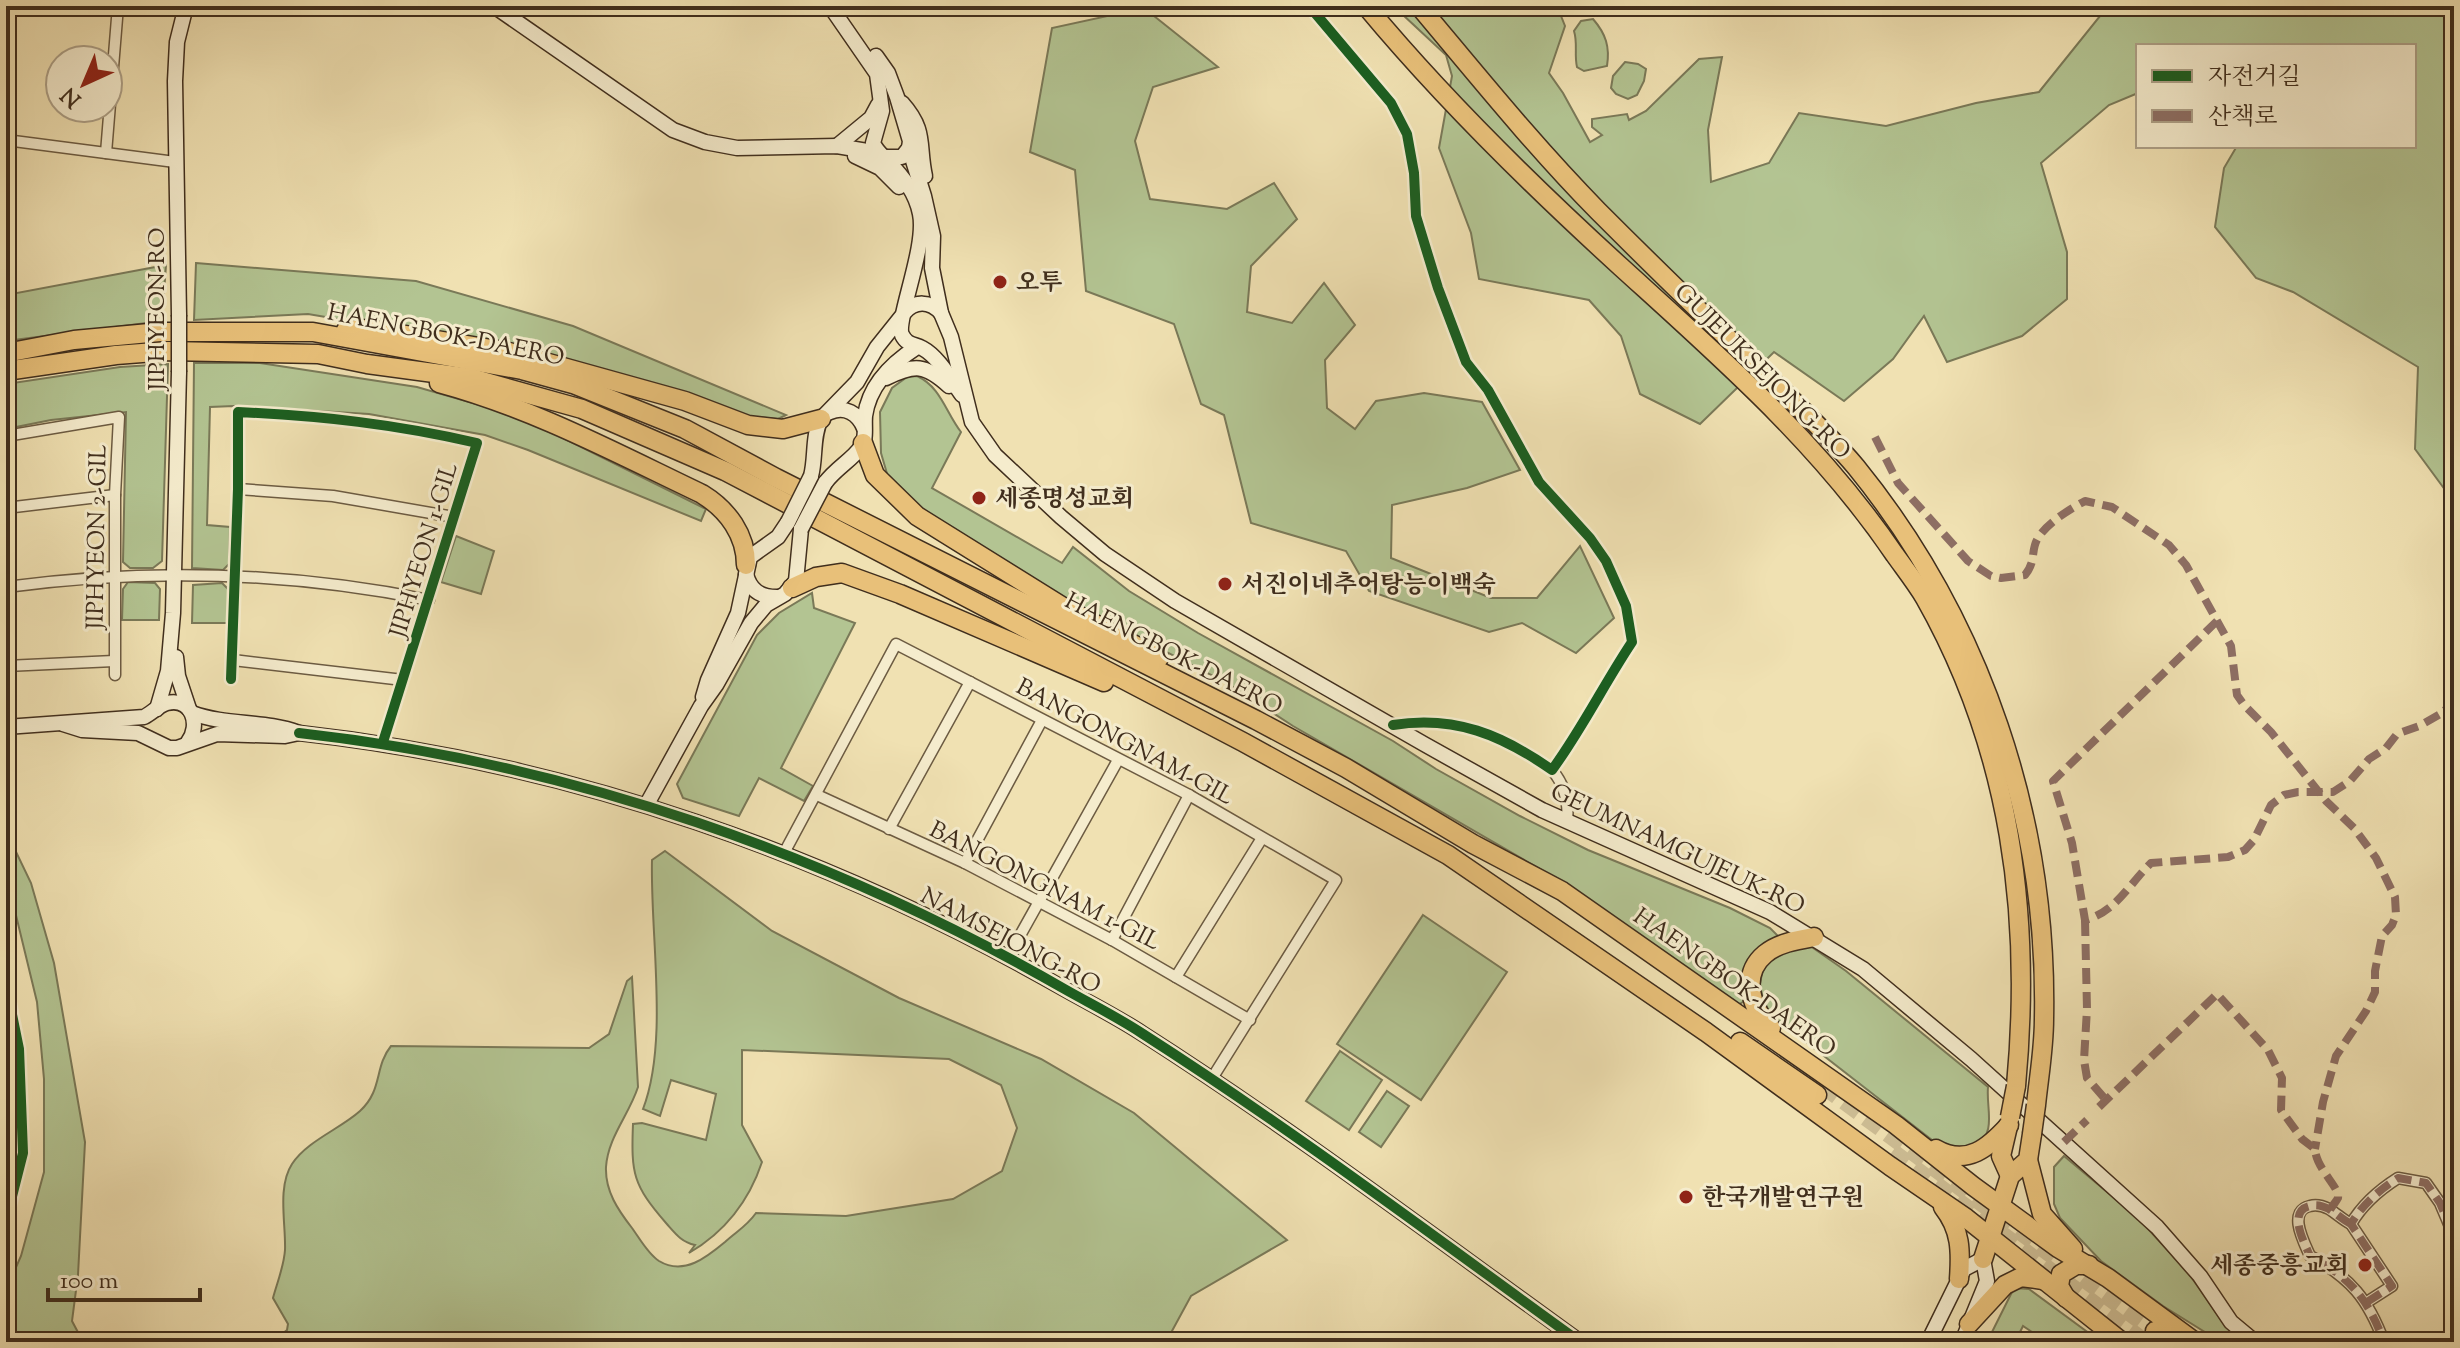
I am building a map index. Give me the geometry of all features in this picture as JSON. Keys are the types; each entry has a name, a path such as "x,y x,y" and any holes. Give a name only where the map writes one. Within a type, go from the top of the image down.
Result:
{"highway":[{"name":"GUJEUKSEJONG-RO","path":"1366,6 1467,120 1799,433 1863,509 1924,597 1980,719 1999,782 2014,860 2022,1017 2016,1086 2001,1156 2010,1176 1983,1259"},
{"name":"GUJEUKSEJONG-RO","path":"1419,6 1595,208 1801,409 1855,466 1909,541 1941,593 1975,659 1997,718 2035,862 2044,1021 2028,1160"},
{"path":"313,332 369,329 509,352 685,401 748,425 783,429 824,416"},
{"name":"HAENGBOK-DAERO","path":"6,353 74,340 160,332 313,332 522,370 616,399 685,429 1256,720 1562,891 1896,1125 2058,1248 2089,1265 2195,1342"},
{"name":"HAENGBOK-DAERO","path":"6,371 116,355 168,351 318,354 471,378 582,409 725,471 1243,742 1448,855 1706,1032 1966,1218 2122,1342"},
{"path":"367,364 490,397 542,418 702,494 715,502 738,532 746,547 746,569"},
{"path":"864,435 875,475 917,516 1063,607 1203,681 1256,720"},
{"path":"784,592 816,577 842,573 900,594 1159,709 1243,742"},
{"path":"1448,855 1581,934 1820,1090 1712,1005 1473,844"},
{"path":"1811,1065 1759,1017 1750,989 1755,967 1765,954 1788,942 1814,937"},
{"path":"1896,1125 1943,1153 1961,1157 1982,1152 2010,1121"},
{"path":"1872,1152 1890,1157 1902,1149 1904,1135 1896,1125"},
{"path":"2010,1176 2028,1160 2042,1214 2089,1265"},
{"path":"1934,1196 1954,1221 1962,1247 1959,1279"},
{"path":"2069,1301 2059,1286 2061,1274 2076,1265 2089,1265"},
{"path":"1966,1333 2005,1285 2021,1277 2044,1280"}],"street":[{"path":"106,153 118,6"},
{"name":"JIPHYEON-RO","path":"155,710 168,671 173,613 179,372 176,52 186,6"},
{"path":"494,6 673,130 705,142 737,148 837,146 902,157 909,148 909,134 888,73 866,41 833,6"},
{"path":"833,6 877,74 882,111 873,143 882,155"},
{"path":"1315,8 1391,103 1407,134 1414,173 1416,216 1438,288 1466,362 1488,390 1539,482 1590,538 1606,561 1626,606 1632,642 1602,687 1579,732 1552,770"},
{"path":"897,97 918,127 922,139 924,171 930,194 927,235"},
{"path":"837,146 871,118 881,99"},
{"path":"837,146 887,121 894,121 906,128"},
{"path":"6,140 175,162"},
{"path":"837,146 890,177 909,202 927,235"},
{"name":"GEUMNAMGUJEUK-RO","path":"909,148 924,196 927,235 942,317 951,337 972,422 995,455 1105,554 1175,601 1567,822 1770,912 1863,969 1894,993 2157,1227 2200,1276 2231,1322 2255,1342"},
{"name":"GEUMNAMGUJEUK-RO","path":"882,155 913,193 927,235 902,315 901,334 941,366 964,399"},
{"path":"647,804 751,623 766,605 784,592 798,573 795,526 816,454 817,427 857,382 916,269"},
{"path":"701,706 708,680 738,613 746,569 756,550 795,526 835,469 859,449 864,435 866,408 878,383 901,357 938,341 942,335 942,317 929,304 914,305 877,347"},
{"path":"878,383 903,369 919,367 935,373 964,399"},
{"path":"824,416 842,409 850,411 861,421 864,435"},
{"name":"JIPHYEON 1-GIL","path":"231,679 238,412 359,421 421,430 477,443 383,742"},
{"name":"JIPHYEON 2-GIL","path":"6,436 119,417 115,495 115,675"},
{"path":"238,489 333,496 454,517"},
{"path":"6,508 115,495"},
{"path":"746,569 748,582 760,594 784,592"},
{"path":"6,587 174,575 316,581 429,600"},
{"name":"JIPHYEON-RO","path":"173,613 178,676 190,711"},
{"name":"BANGONGNAM-GIL","path":"783,855 896,644 1189,795 1336,880 1211,1080"},
{"path":"233,660 403,680"},
{"path":"6,666 114,661"},
{"path":"889,829 970,682"},
{"path":"6,727 144,717 167,703 175,703 190,711 195,728 188,742 177,748 169,748 138,733 82,730 63,724"},
{"path":"155,710 149,727 155,741"},
{"name":"NAMSEJONG-RO","path":"190,711 222,721 279,726 299,733 383,742 517,771 647,804 783,855 923,914 1008,957 1141,1032 1580,1342"},
{"path":"965,863 1042,720"},
{"path":"1393,725 1416,721 1465,727 1518,746 1558,776 1568,805 1567,822"},
{"name":"NAMSEJONG-RO","path":"188,742 217,734 285,736 299,733"},
{"path":"1008,957 1118,760"},
{"name":"BANGONGNAM 1-GIL","path":"817,795 965,863 1112,940 1250,1020"},
{"path":"1112,940 1189,795"},
{"path":"1176,977 1262,838"},
{"path":"2351,1224 2359,1210 2398,1178 2426,1183 2440,1203 2454,1236"},
{"path":"2367,1302 2392,1286 2351,1224 2317,1205 2305,1207 2298,1219 2310,1256 2342,1276 2367,1302 2384,1342"},
{"path":"1928,1342 1964,1269 1983,1259 1987,1281 1966,1333"}],"green space":[{"path":"1412,6 1557,6 1565,26 1549,73 1590,142 1602,135 1592,127 1592,119 1627,114 1629,120 1646,111 1699,59 1722,57 1708,130 1711,182 1769,163 1799,113 1886,126 1976,103 2039,92 2108,6 2454,6 2454,502 2415,449 2418,367 2293,292 2256,278 2215,227 2224,168 2236,148 2416,148 2416,44 2136,44 2136,94 2109,105 2041,163 2067,252 2067,299 2022,336 1947,362 1924,316 1893,359 1844,401 1774,352 1700,424 1640,394 1621,336 1589,300 1479,279 1471,233 1439,148 1452,76 1446,55 1402,14"},
{"path":"1144,8 1218,67 1153,87 1135,141 1150,199 1227,209 1274,183 1297,219 1251,266 1247,312 1292,323 1324,283 1355,325 1325,360 1327,408 1355,429 1376,401 1424,393 1482,402 1520,470 1467,488 1392,505 1391,558 1491,598 1537,598 1580,546 1614,618 1576,653 1522,623 1489,632 1369,591 1346,551 1251,523 1224,415 1201,404 1174,324 1086,291 1075,170 1030,152 1052,28"},
{"path":"1593,19 1606,41 1607,66 1584,71 1577,67 1574,31 1581,21"},
{"path":"1625,62 1646,69 1637,95 1628,99 1611,88 1613,76"},
{"path":"196,263 416,281 573,326 786,415 778,419 743,416 497,346 308,314 194,320"},
{"path":"166,265 162,321 6,341 6,295"},
{"path":"194,363 260,363 417,387 521,417 706,509 701,521 485,435 369,414 210,407 207,525 230,527 229,564 223,570 192,568"},
{"path":"168,364 162,561 153,568 130,568 123,562 126,412 51,420 6,429 6,384 120,367"},
{"path":"917,376 938,394 961,432 932,488 1062,563 1073,547 1129,591 1198,633 1393,741 1520,816 1588,850 1730,908 1770,928 1778,936 1776,943 1746,1000 1738,1005 1552,876 1293,726 1227,683 1075,605 910,502 888,477 881,453 880,412 892,388 907,377"},
{"path":"456,536 494,551 481,594 441,582"},
{"path":"128,582 155,583 160,589 159,620 122,620 123,589"},
{"path":"222,583 228,589 228,623 192,623 193,585"},
{"path":"812,593 814,608 855,623 781,768 813,786 804,801 759,778 739,816 683,798 677,784 757,635 779,613"},
{"path":"6,831 31,883 54,963 85,1142 78,1275 72,1321 81,1338 104,1342 6,1342 6,1290 21,1256 44,1172 44,1079 37,1002 14,907 6,889"},
{"path":"665,851 772,931 899,998 1041,1059 1134,1113 1287,1240 1191,1296 1166,1342 272,1342 287,1330 288,1324 273,1298 284,1256 283,1194 287,1173 306,1149 352,1118 367,1103 391,1046 589,1048 609,1034 627,981 632,977 638,1087 611,1146 606,1176 617,1207 659,1261 677,1266 695,1263 718,1248 756,1213 846,1216 953,1199 1002,1171 1017,1128 1001,1085 949,1059 742,1050 742,1125 762,1162 750,1190 734,1214 714,1235 689,1253 695,1245 675,1234 647,1199 636,1178 633,1155 633,1124 642,1123 706,1140 716,1094 671,1080 660,1116 643,1109 651,1082 657,1020 652,860"},
{"path":"1423,915 1507,972 1421,1100 1337,1044"},
{"path":"1806,943 1846,971 1988,1087 1988,1127 1976,1149 1941,1147 1770,1014 1762,996 1762,973 1773,955"},
{"path":"1340,1051 1382,1080 1349,1130 1306,1101"},
{"path":"1387,1091 1409,1106 1381,1147 1359,1132"},
{"path":"2064,1156 2137,1217 2187,1271 2224,1324 2242,1342 2221,1342 2163,1306 2101,1261 2060,1218 2054,1204 2054,1167"},
{"path":"2014,1288 2029,1289 2101,1342 2047,1342 2023,1326 2015,1342 1987,1342"}],"tunnel":[{"path":"1823,1085 2155,1331"},
{"path":"1892,1152 2144,1342"}],"marked path":[{"path":"1875,437 1898,483 1968,561 1991,576 2025,575 2042,532 2085,501 2112,507 2169,545 2186,565 2231,646 2237,695 2326,801 2354,828 2376,858 2395,897 2396,915 2382,936 2375,971 2375,992 2336,1056 2323,1102 2315,1149"},
{"path":"2217,621 2053,781 2072,843 2085,920 2114,904 2151,863 2228,857 2245,850 2254,840 2271,805 2284,795 2333,792 2350,781 2397,734 2444,712 2454,698"},
{"path":"2085,920 2087,1009 2084,1060 2087,1078 2106,1100"},
{"path":"2099,1107 2217,994 2268,1050 2282,1078 2281,1110 2302,1139 2315,1149 2319,1164 2338,1194 2330,1210"},
{"path":"2064,1142 2087,1120"},
{"path":"2367,1302 2392,1286 2351,1224 2366,1204 2384,1188 2398,1178 2426,1183 2440,1203 2454,1236"},
{"path":"2351,1224 2318,1205 2303,1209 2298,1220 2310,1256 2337,1273 2356,1291 2384,1342"}],"cycle path":[{"path":"1315,13 1391,103 1407,134 1414,173 1416,216 1438,288 1466,362 1488,390 1539,482 1590,538 1606,561 1626,606 1632,642 1552,770 1515,747 1477,731 1437,723 1393,725"},
{"path":"231,679 238,412 358,422 477,443 383,742"},
{"path":"299,733 400,747 500,767 599,792 697,822 886,898 978,942 1134,1028 1309,1146 1580,1342"},
{"path":"6,985 19,1049 23,1153 6,1220"}],"place":[{"name":"오투","path":"1000,282"},
{"name":"세종명성교회","path":"979,498"},
{"name":"서진이네추어탕능이백숙","path":"1225,584"},
{"name":"한국개발연구원","path":"1686,1197"},
{"name":"세종중흥교회","path":"2365,1265"}]}
